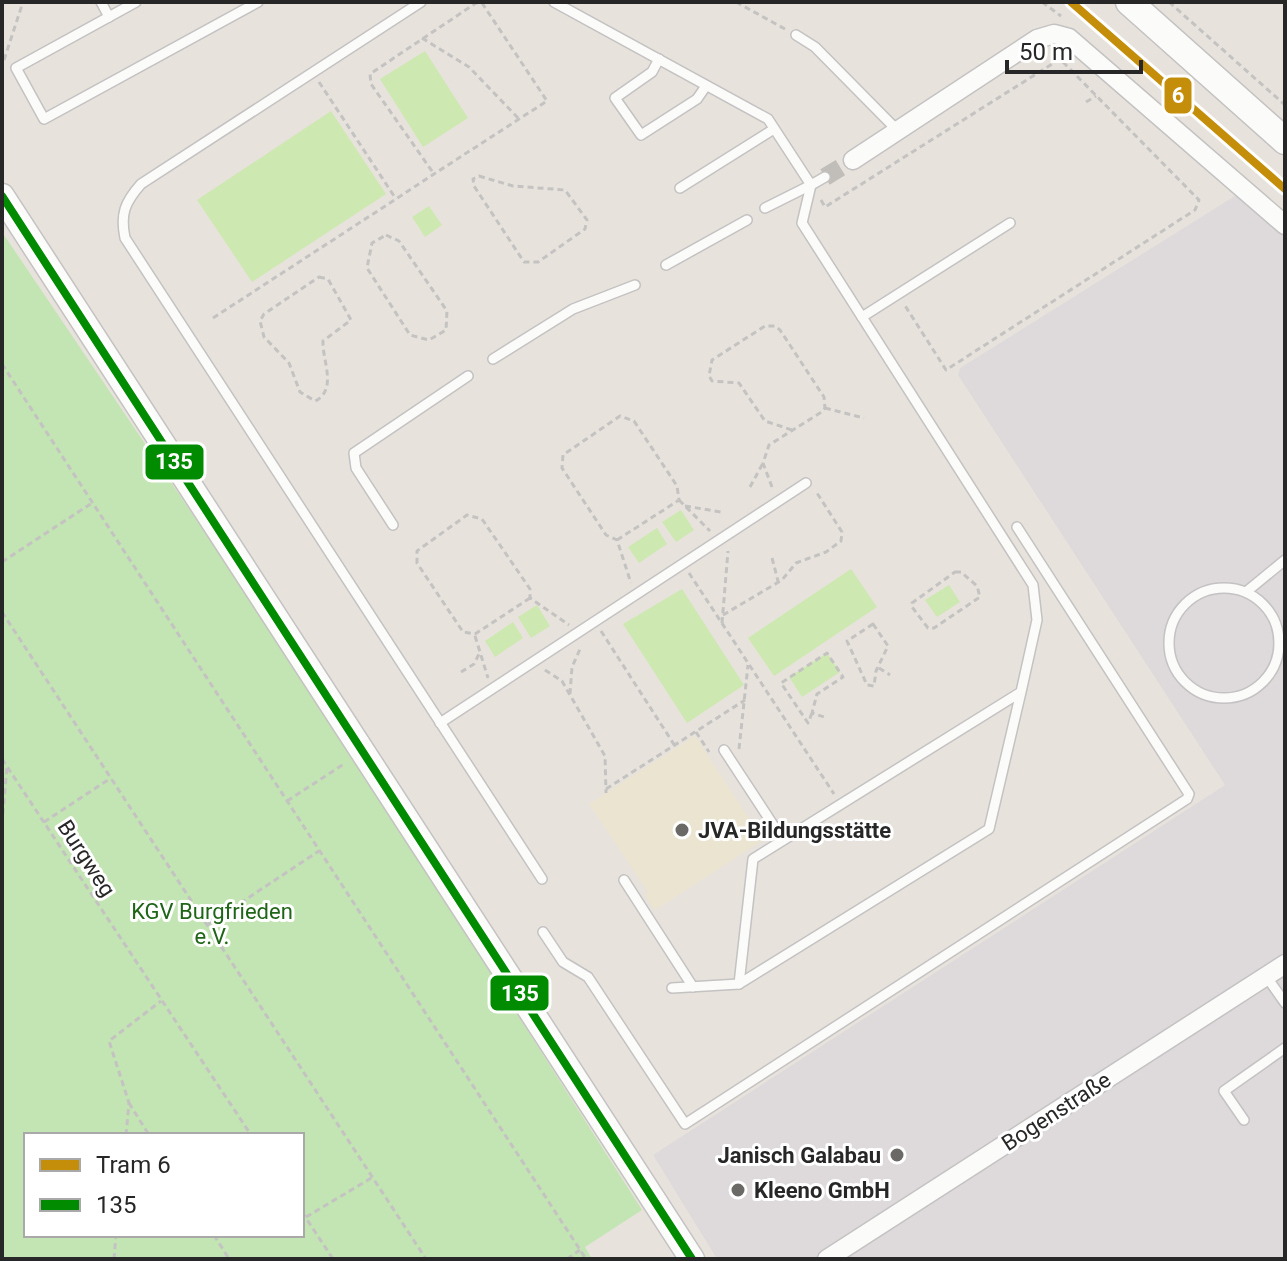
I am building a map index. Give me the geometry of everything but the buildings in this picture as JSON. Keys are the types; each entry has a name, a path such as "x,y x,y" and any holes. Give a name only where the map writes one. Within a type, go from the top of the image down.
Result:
{"main road":[{"path":"1129,2 1285,141"}],"street":[{"path":"853,160 1037,39 1054,34 1069,38 1285,225"},
{"path":"2,196 692,1259"},
{"name":"Bogenstraße","path":"827,1259 1285,964"}],"lane":[{"path":"101,2 109,17"},
{"path":"136,2 16,68 44,119 258,2"},
{"path":"421,2 141,184 126,201 121,220 125,238 542,879"},
{"path":"554,2 768,119 811,185 802,223 1033,585 1037,620 989,829 739,984 672,988"},
{"path":"796,35 815,47 898,131"},
{"path":"659,59 652,72 615,98 641,135 697,99 706,86"},
{"path":"680,188 774,129"},
{"path":"765,208 825,177"},
{"path":"666,265 747,220"},
{"path":"862,317 1010,223"},
{"path":"493,359 573,309 635,285"},
{"path":"393,525 356,468 354,453 468,376"},
{"path":"440,723 806,483"},
{"path":"543,932 563,962 588,977 685,1124 1187,799 1189,794 1017,527"},
{"path":"1246,592 1260,601 1278,630 1275,665 1252,690 1236,697 1201,693 1186,682 1174,667 1169,648 1171,629 1179,612 1192,598 1209,590 1246,592 1285,560"},
{"path":"739,984 753,859 1021,692"},
{"path":"724,750 783,840"},
{"path":"624,880 693,987"},
{"path":"1266,976 1285,1003"},
{"path":"1244,1120 1224,1091 1285,1048"}],"path":[{"path":"2,68 23,2"},
{"path":"736,2 796,35"},
{"path":"1169,2 1285,105"},
{"path":"213,318 547,101 482,3 476,3 372,71 370,80 434,174"},
{"path":"422,38 469,67 519,119"},
{"path":"811,185 825,207 1060,59 1199,200 1195,210 946,370 897,294"},
{"path":"313,72 396,199"},
{"path":"1086,102 1096,96"},
{"path":"479,176 513,186 565,190 587,225 538,262 524,262 474,186 473,179 479,176"},
{"path":"386,235 399,241 447,311 446,330 429,340 410,335 367,268 367,256 380,237 386,235"},
{"path":"316,279 328,279 351,320 323,341 327,386 324,396 315,401 300,392 289,363 264,337 260,321 264,314 316,279"},
{"path":"792,430 765,421 739,383 712,381 708,369 712,360 759,329 775,326 824,397 825,408"},
{"path":"2,364 586,1259"},
{"path":"750,487 769,445 825,408 864,418"},
{"path":"635,595 617,540 606,535 562,468 563,455 620,416 634,421 677,486 679,500 708,529"},
{"path":"763,463 772,487"},
{"path":"723,615 778,582 796,563 826,552 841,541 842,532 806,483"},
{"path":"617,540 679,500"},
{"path":"2,562 92,503"},
{"path":"685,506 721,512"},
{"path":"467,515 482,519 530,589 530,598 475,634 463,632 417,563 417,551 467,515"},
{"path":"722,623 729,534"},
{"path":"772,558 778,582"},
{"path":"683,564 840,804"},
{"path":"955,572 961,572 977,586 980,597 934,628 928,628 912,603 955,572"},
{"path":"530,598 566,621"},
{"path":"2,612 426,1259"},
{"path":"570,694 572,667 593,623"},
{"path":"593,623 675,746"},
{"path":"873,624 888,646 879,668 874,686 867,685 847,641 873,624"},
{"path":"475,634 485,673"},
{"path":"461,672 474,664 480,652"},
{"path":"827,653 843,677 817,694 812,713 808,723 781,683 827,653"},
{"path":"736,769 748,662"},
{"path":"532,663 562,681 570,694 605,756 606,792 745,700"},
{"path":"879,668 890,675"},
{"path":"812,713 824,717"},
{"path":"696,732 713,758 724,750"},
{"path":"287,801 364,751"},
{"name":"Burgweg","path":"2,759 250,1133"},
{"path":"2,824 7,767"},
{"path":"44,822 111,778"},
{"path":"207,925 319,851"},
{"path":"148,1133 129,1103 109,1041 161,1001"},
{"path":"126,1133 129,1103"},
{"path":"306,1217 373,1177"},
{"path":"304,1214 333,1259"},
{"path":"114,1259 116,1237"},
{"path":"215,1237 229,1259"},
{"path":"567,1259 580,1250"}],"shaded area":[{"path":"1238,194 1285,235 1285,1259 717,1259 653,1155 1225,785 958,375 960,368"},
{"name":"JVA-Bildungsstätte","path":"695,736 763,840 655,910 645,895 648,892 589,804"}],"green space":[{"path":"425,51 468,118 423,147 380,79"},
{"path":"331,111 386,194 252,282 197,200"},
{"path":"429,206 442,225 425,237 412,217"},
{"name":"KGV Burgfrieden e.V.","path":"2,232 299,672 642,1210 585,1247 592,1259 2,1259"},
{"path":"681,510 694,530 676,542 662,522"},
{"path":"657,528 667,544 639,563 628,547"},
{"path":"851,569 877,607 774,676 748,638"},
{"path":"949,585 960,602 937,617 925,600"},
{"path":"682,589 744,685 687,723 623,624"},
{"path":"537,605 550,626 531,638 518,617"},
{"path":"513,622 523,638 495,657 485,641"},
{"path":"827,653 840,672 802,697 789,677"}],"tunnel":[{"path":"825,177 853,160"}],"tram line":[{"name":"6","path":"1071,2 1285,189"}],"transit line":[{"name":"135","path":"2,196 692,1259"}],"place":[{"name":"JVA-Bildungsstätte","path":"682,830"},
{"name":"Janisch Galabau","path":"897,1155"},
{"name":"Kleeno GmbH","path":"738,1190"}]}
